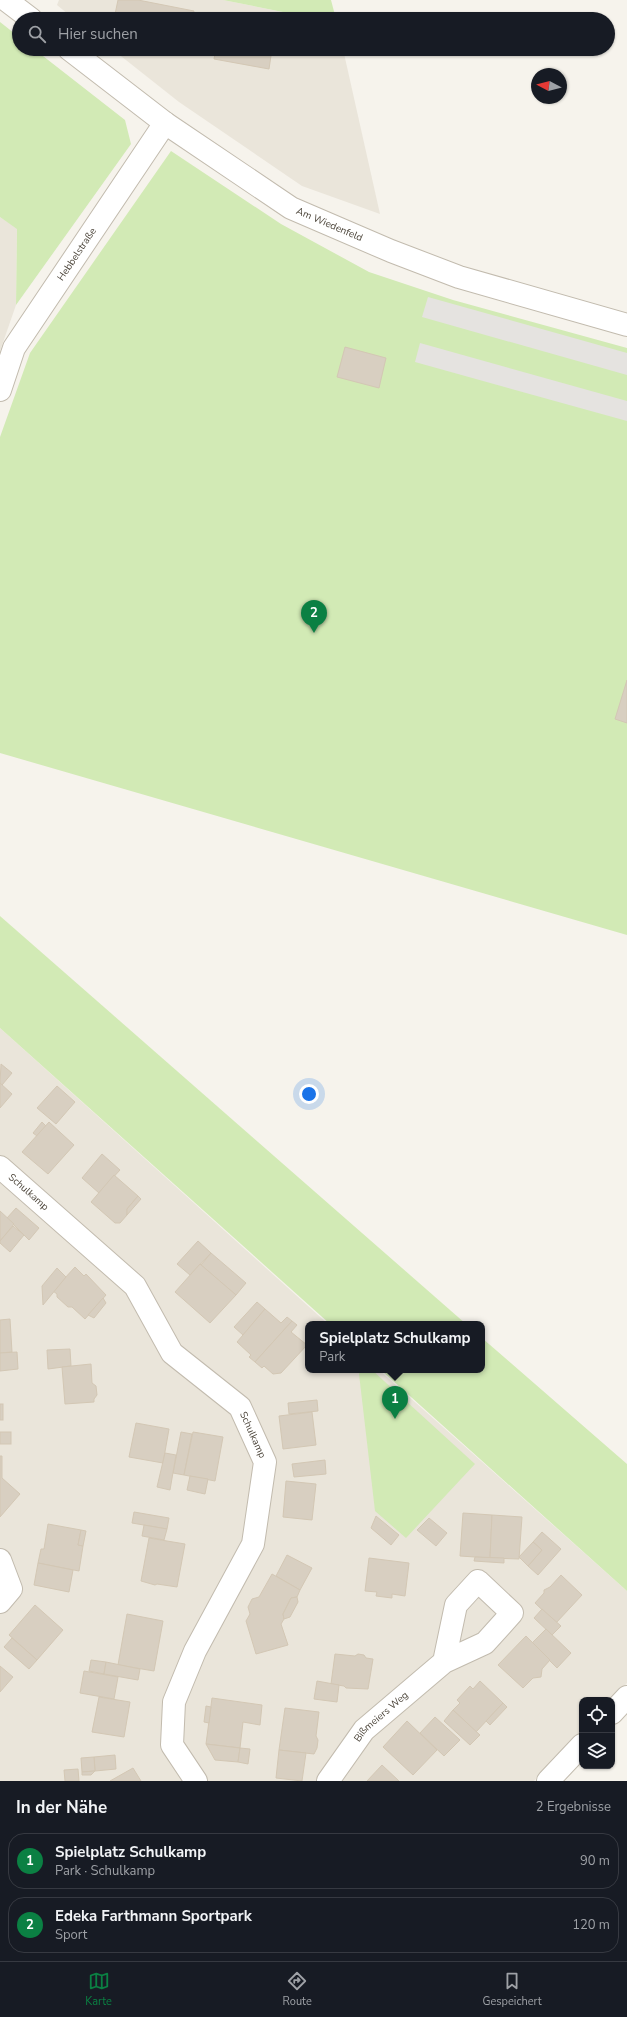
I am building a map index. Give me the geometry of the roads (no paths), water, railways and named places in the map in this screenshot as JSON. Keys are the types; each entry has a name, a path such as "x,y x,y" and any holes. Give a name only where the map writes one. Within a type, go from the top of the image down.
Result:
{"street":[{"path":"6,0 22,12"},
{"name":"Am Wiedenfeld","path":"78,56 165,123 292,208 391,251 459,277 627,325"},
{"name":"Hebbelstraße","path":"0,390 14,348 165,123"},
{"name":"Schulkamp","path":"0,1167 135,1286 172,1353 240,1407 265,1462 253,1544 195,1651 174,1702 172,1745 196,1781"},
{"path":"0,1560 11,1588 0,1602"},
{"name":"Bißmeiers Weg","path":"328,1781 364,1730 444,1662"},
{"path":"615,1710 627,1697"},
{"path":"548,1781 579,1747"}],"place":[{"name":"Edeka Farthmann Sportpark","path":"314,633"},
{"name":"Spielplatz Schulkamp","path":"395,1419"}]}
